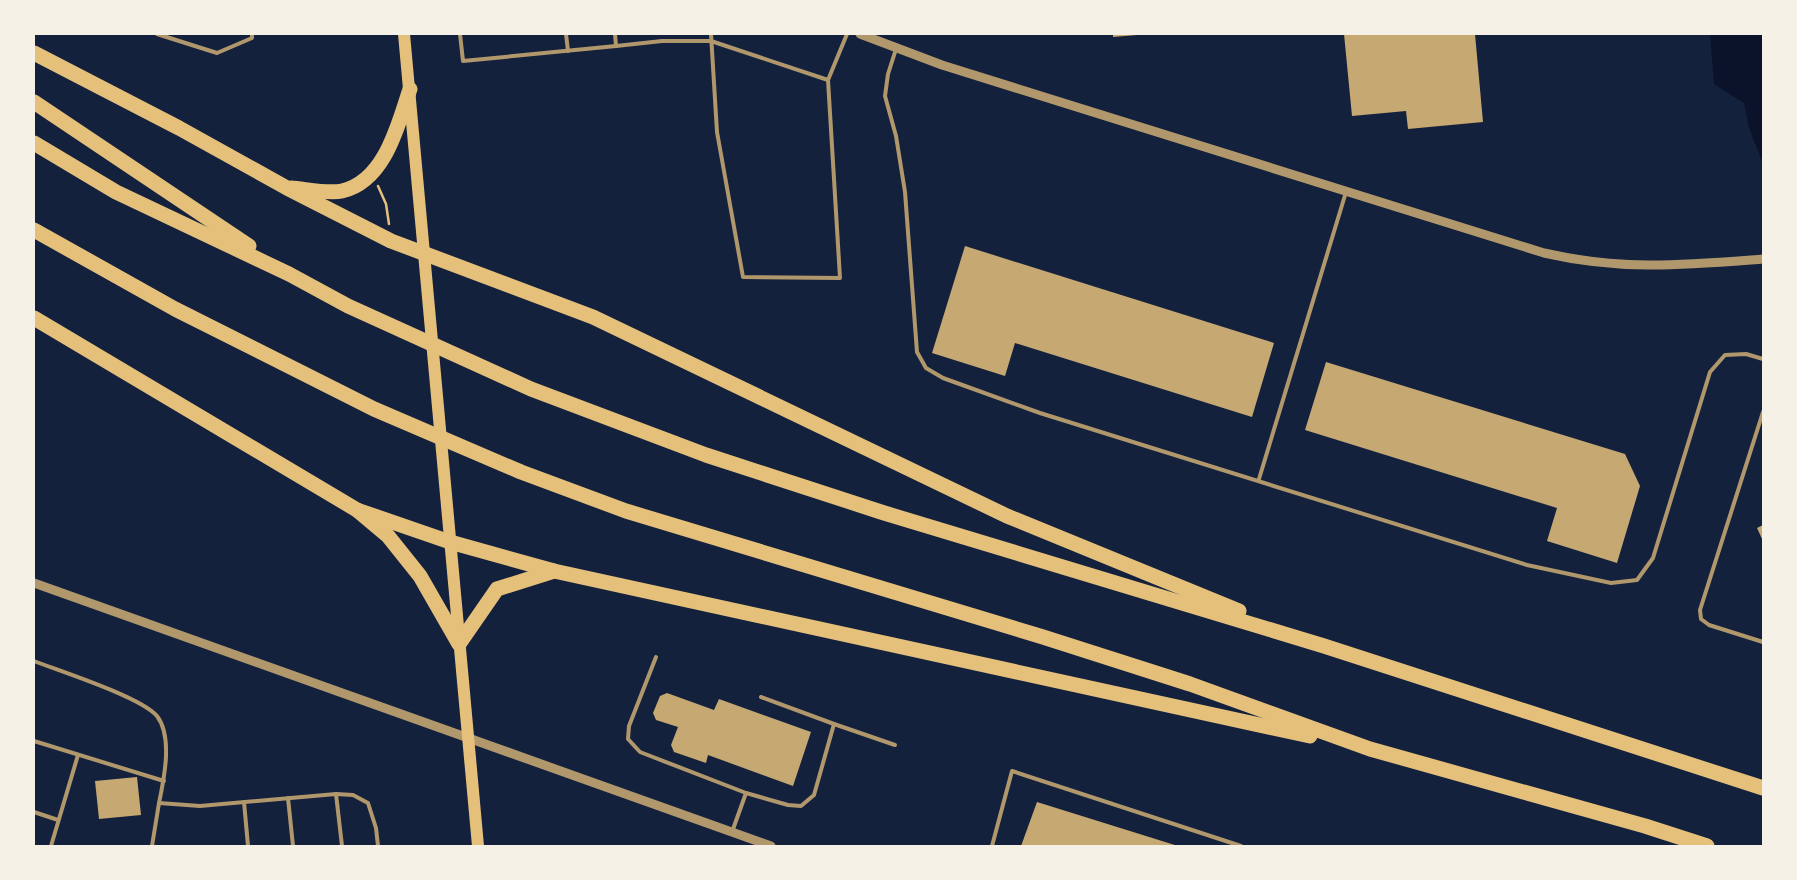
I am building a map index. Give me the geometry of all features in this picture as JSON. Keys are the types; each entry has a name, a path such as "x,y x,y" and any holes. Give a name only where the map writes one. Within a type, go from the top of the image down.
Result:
{"highway":[{"path":"34,53 179,128 287,188 391,242 593,317 1007,516 1324,646"},
{"path":"287,188 341,191 361,182 380,163 397,127 410,89"},
{"path":"34,102 289,274"},
{"path":"34,143 116,192 289,274 348,306 531,389 734,464 881,512 1324,646 1763,788"},
{"path":"34,230 175,309 374,409 521,472 626,511 1043,637 1144,670 1370,749 1707,846"},
{"path":"34,318 357,510 388,536 420,576 460,644 497,589 554,571"},
{"path":"357,510 450,542 554,571 1370,749"}],"main road":[{"path":"404,34 478,846"}],"street":[{"path":"860,34 942,65 1544,253 1583,261 1651,267 1763,259"},
{"path":"34,583 771,846"}],"lane":[{"path":"157,34 217,53 252,38 252,34"},
{"path":"460,34 463,60 662,41 711,41 828,80"},
{"path":"566,34 568,51"},
{"path":"616,34 616,46"},
{"path":"710,34 717,132 743,278 840,278 828,80 847,34"},
{"path":"896,49 888,74 885,96 896,136 905,192 917,352 926,368 943,378 1040,413 1527,565 1611,583 1637,580 1653,558 1710,372 1725,355 1746,354 1763,359"},
{"path":"1258,480 1346,192"},
{"path":"1763,412 1700,610 1701,619 1709,625 1763,642"},
{"path":"656,658 629,726 628,738 640,752 746,793 788,805 801,806 814,795 834,724"},
{"path":"34,661 89,681 134,701 156,716 167,752 164,781 152,846"},
{"path":"761,696 895,745"},
{"path":"34,741 164,781"},
{"path":"51,846 78,755"},
{"path":"992,846 1012,771 1241,846"},
{"path":"732,832 746,793"},
{"path":"159,803 200,806 336,794 353,795 368,803 376,828 378,846"},
{"path":"336,794 342,846"},
{"path":"288,798 293,846"},
{"path":"244,802 248,846"},
{"path":"34,812 58,820"}],"path":[{"path":"376,180 386,204 389,228"}],"water":[{"path":"1710,34 1763,34 1763,164 1749,128 1744,103 1714,84"}],"building":[{"path":"1113,34 1137,34 1137,35 1113,37"},
{"path":"1344,34 1475,34 1483,122 1408,129 1406,111 1352,116"},
{"path":"965,246 1274,343 1252,417 1015,343 1005,376 932,353"},
{"path":"1326,362 1625,454 1640,486 1617,563 1547,541 1557,508 1305,430"},
{"path":"1763,525 1763,541 1757,528"},
{"path":"667,693 714,710 719,699 811,732 793,786 708,755 706,763 674,752 671,745 678,727 656,720 653,713 660,696"},
{"path":"137,777 141,815 99,819 95,781"},
{"path":"1037,802 1178,846 1021,846"}]}
